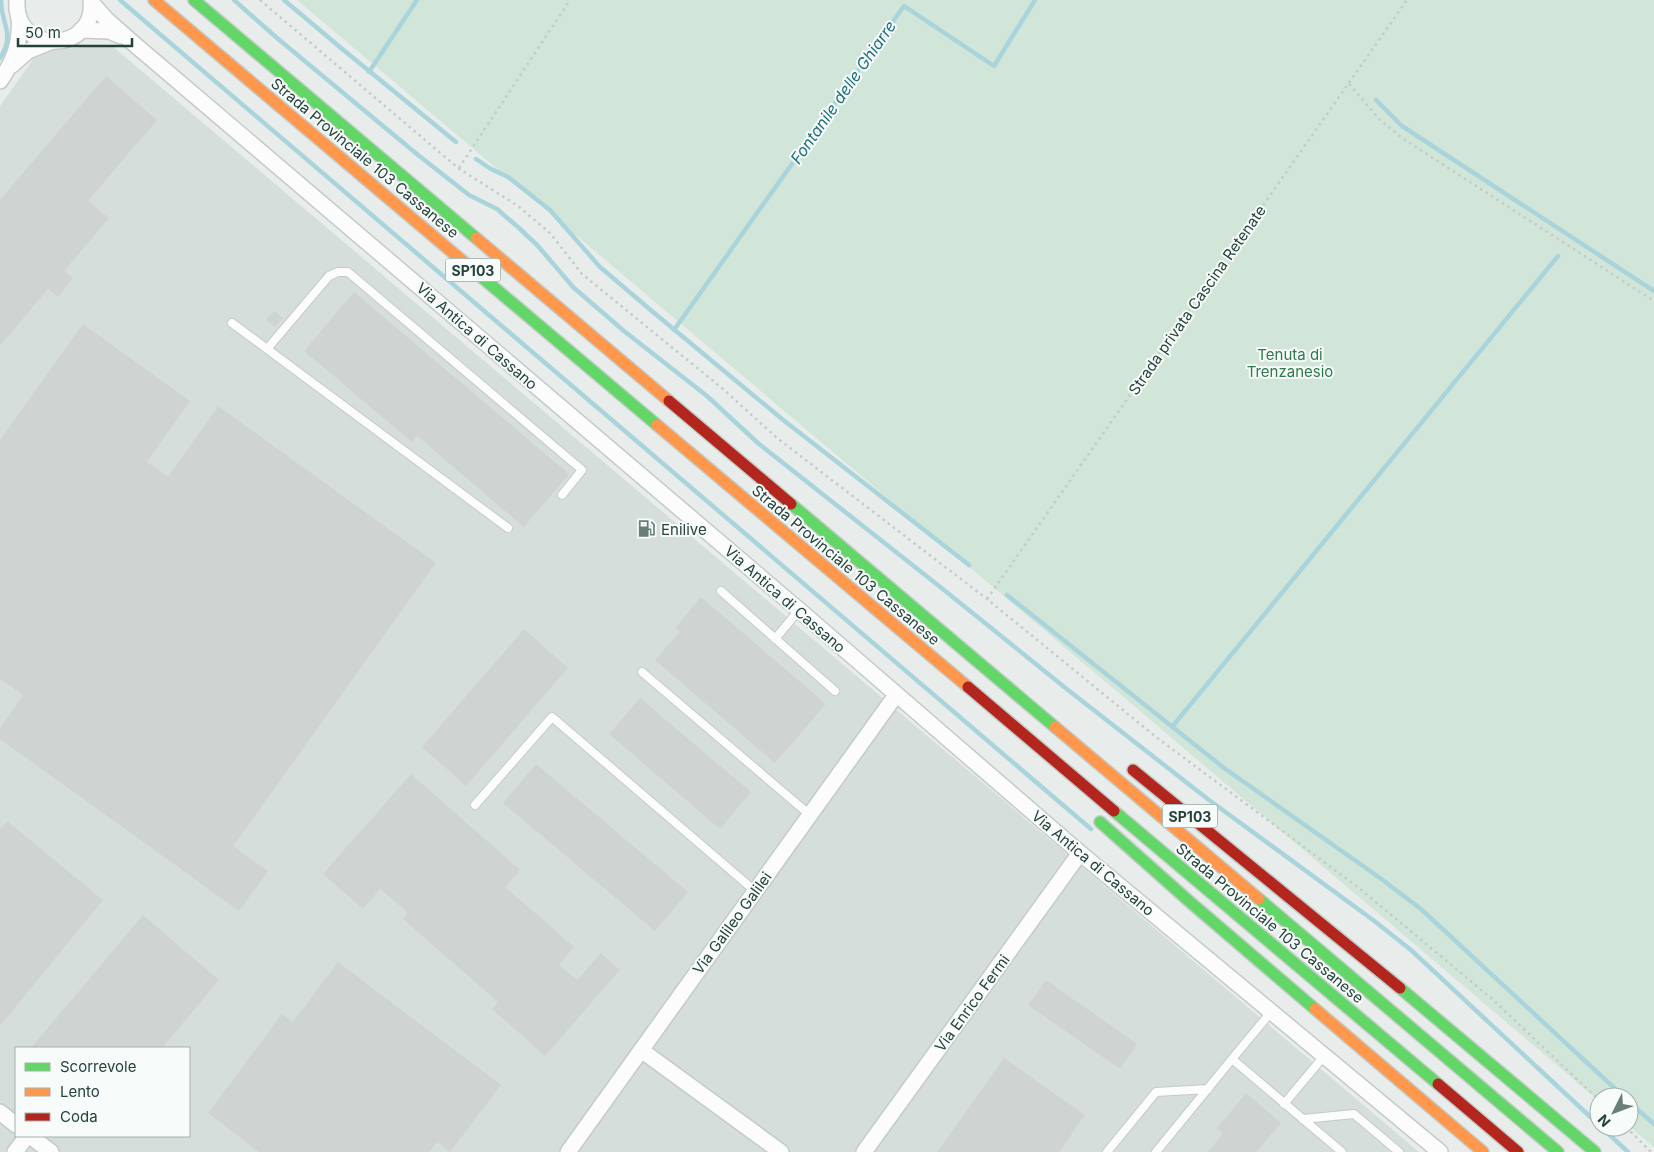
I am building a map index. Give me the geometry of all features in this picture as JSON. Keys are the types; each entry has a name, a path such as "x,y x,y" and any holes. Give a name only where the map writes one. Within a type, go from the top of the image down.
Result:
{"highway":[{"name":"Strada Provinciale 103 Cassanese","path":"154,0 1518,1152"},
{"name":"Strada Provinciale 103 Cassanese","path":"194,0 1558,1152"},
{"name":"SP103","path":"775,492 964,635"},
{"name":"SP103","path":"792,540 886,632"},
{"name":"SP103","path":"1125,764 1347,943 1595,1152"},
{"path":"1094,816 1190,902 1483,1152"}],"street":[{"path":"0,81 10,66 19,41 17,0"},
{"path":"10,66 28,51 50,42 67,40 82,30 89,19 91,1"},
{"path":"91,1 106,19 133,43"},
{"path":"19,17 29,32 41,40 50,42"},
{"path":"82,30 109,31 133,43"},
{"name":"Via Antica di Cassano","path":"133,43 799,610 1080,853 1440,1152"},
{"name":"Via Galileo Galilei","path":"568,1152 896,695"},
{"name":"Via Enrico Fermi","path":"864,1152 1080,853"},
{"path":"641,1050 781,1152"},
{"path":"0,1112 15,1124"},
{"path":"15,1152 27,1137"},
{"path":"29,1137 51,1152"}],"lane":[{"path":"267,349 329,276 335,272 342,271 352,274 582,470 562,495"},
{"path":"232,323 508,528"},
{"path":"720,591 835,692"},
{"path":"775,639 799,610"},
{"path":"642,672 810,815"},
{"path":"475,805 552,717 756,891"},
{"path":"1156,1152 1271,1012"},
{"path":"1284,1104 1324,1056"},
{"path":"1232,1059 1342,1152"},
{"path":"1107,1152 1156,1092 1208,1089"},
{"path":"1303,1119 1354,1114 1399,1152"}],"path":[{"path":"260,0 458,168 518,206 552,234 582,274 723,389 777,438 988,600 1156,737 1359,888 1491,998 1589,1091"},
{"path":"458,168 570,0"},
{"name":"Strada privata Cascina Retenate","path":"988,600 1407,0"},
{"path":"1348,84 1380,120 1402,138 1654,301"},
{"path":"1636,1137 1651,1152"}],"shaded area":[{"path":"111,45 1419,1152 0,1152 0,106 39,51"}],"green space":[{"name":"Tenuta di Trenzanesio","path":"297,0 1654,0 1654,1147 1639,1134 1639,1087 1589,1087 1589,1093"}],"building":[{"path":"106,76 157,120 88,201 109,218 64,271 73,278 58,297 48,289 0,346 0,200"},
{"path":"354,292 569,474 524,527 417,436 412,442 304,351"},
{"path":"274,311 283,318 275,327 266,320"},
{"path":"83,324 190,401 147,462 168,477 218,406 436,563 233,846 268,871 239,911 0,739 0,728 23,695 0,679 0,440"},
{"path":"701,597 826,704 775,763 655,660 680,632 675,628"},
{"path":"524,629 568,668 466,786 422,747"},
{"path":"640,698 751,792 720,829 609,734"},
{"path":"536,764 688,892 655,931 503,803"},
{"path":"411,774 520,870 505,887 574,947 559,965 577,980 601,953 620,970 545,1056 492,1009 498,1002 403,919 408,913 380,889 363,909 323,874"},
{"path":"7,821 103,900 0,1026 0,829"},
{"path":"143,915 219,980 163,1047 32,1047"},
{"path":"338,962 501,1085 450,1152 437,1142 429,1152 259,1152 208,1113 282,1014 293,1022"},
{"path":"1046,980 1137,1044 1120,1069 1028,1005"},
{"path":"1004,1058 1085,1115 1059,1152 937,1152"},
{"path":"1246,1093 1281,1123 1256,1152 1207,1152 1223,1134 1217,1128"}],"waterway":[{"path":"0,58 7,42 1,0"},
{"path":"120,0 1091,829"},
{"path":"234,0 418,155 469,195 497,209 538,246 573,287 624,331 707,396 759,444 1209,800 1411,950 1589,1116"},
{"path":"284,0 456,142"},
{"path":"369,72 417,0"},
{"name":"Fontanile delle Ghiarre","path":"674,330 904,6 994,66 1035,0"},
{"path":"1376,100 1402,126 1654,291"},
{"path":"476,159 508,177 550,210 600,267 653,312 782,419 969,565"},
{"path":"1172,727 1558,256"},
{"path":"1007,595 1224,768 1421,909 1613,1087"},
{"path":"1639,1111 1654,1124"},
{"path":"1612,1137 1628,1152"}],"traffic: fast":[{"path":"194,0 476,238"},
{"path":"465,263 657,425"},
{"path":"791,504 1055,727"},
{"path":"1114,811 1438,1084"},
{"path":"1100,822 1315,1009"},
{"path":"1259,899 1558,1152"},
{"path":"1400,988 1595,1152"}],"traffic: slow":[{"path":"154,0 465,263"},
{"path":"476,238 669,401"},
{"path":"657,425 968,687"},
{"path":"1055,727 1259,899"},
{"path":"1315,1009 1483,1152"}],"traffic: jam":[{"path":"669,401 791,504"},
{"path":"968,687 1114,811"},
{"path":"1133,770 1400,988"},
{"path":"1438,1084 1518,1152"}],"place":[{"name":"Enilive","path":"647,529"}]}
